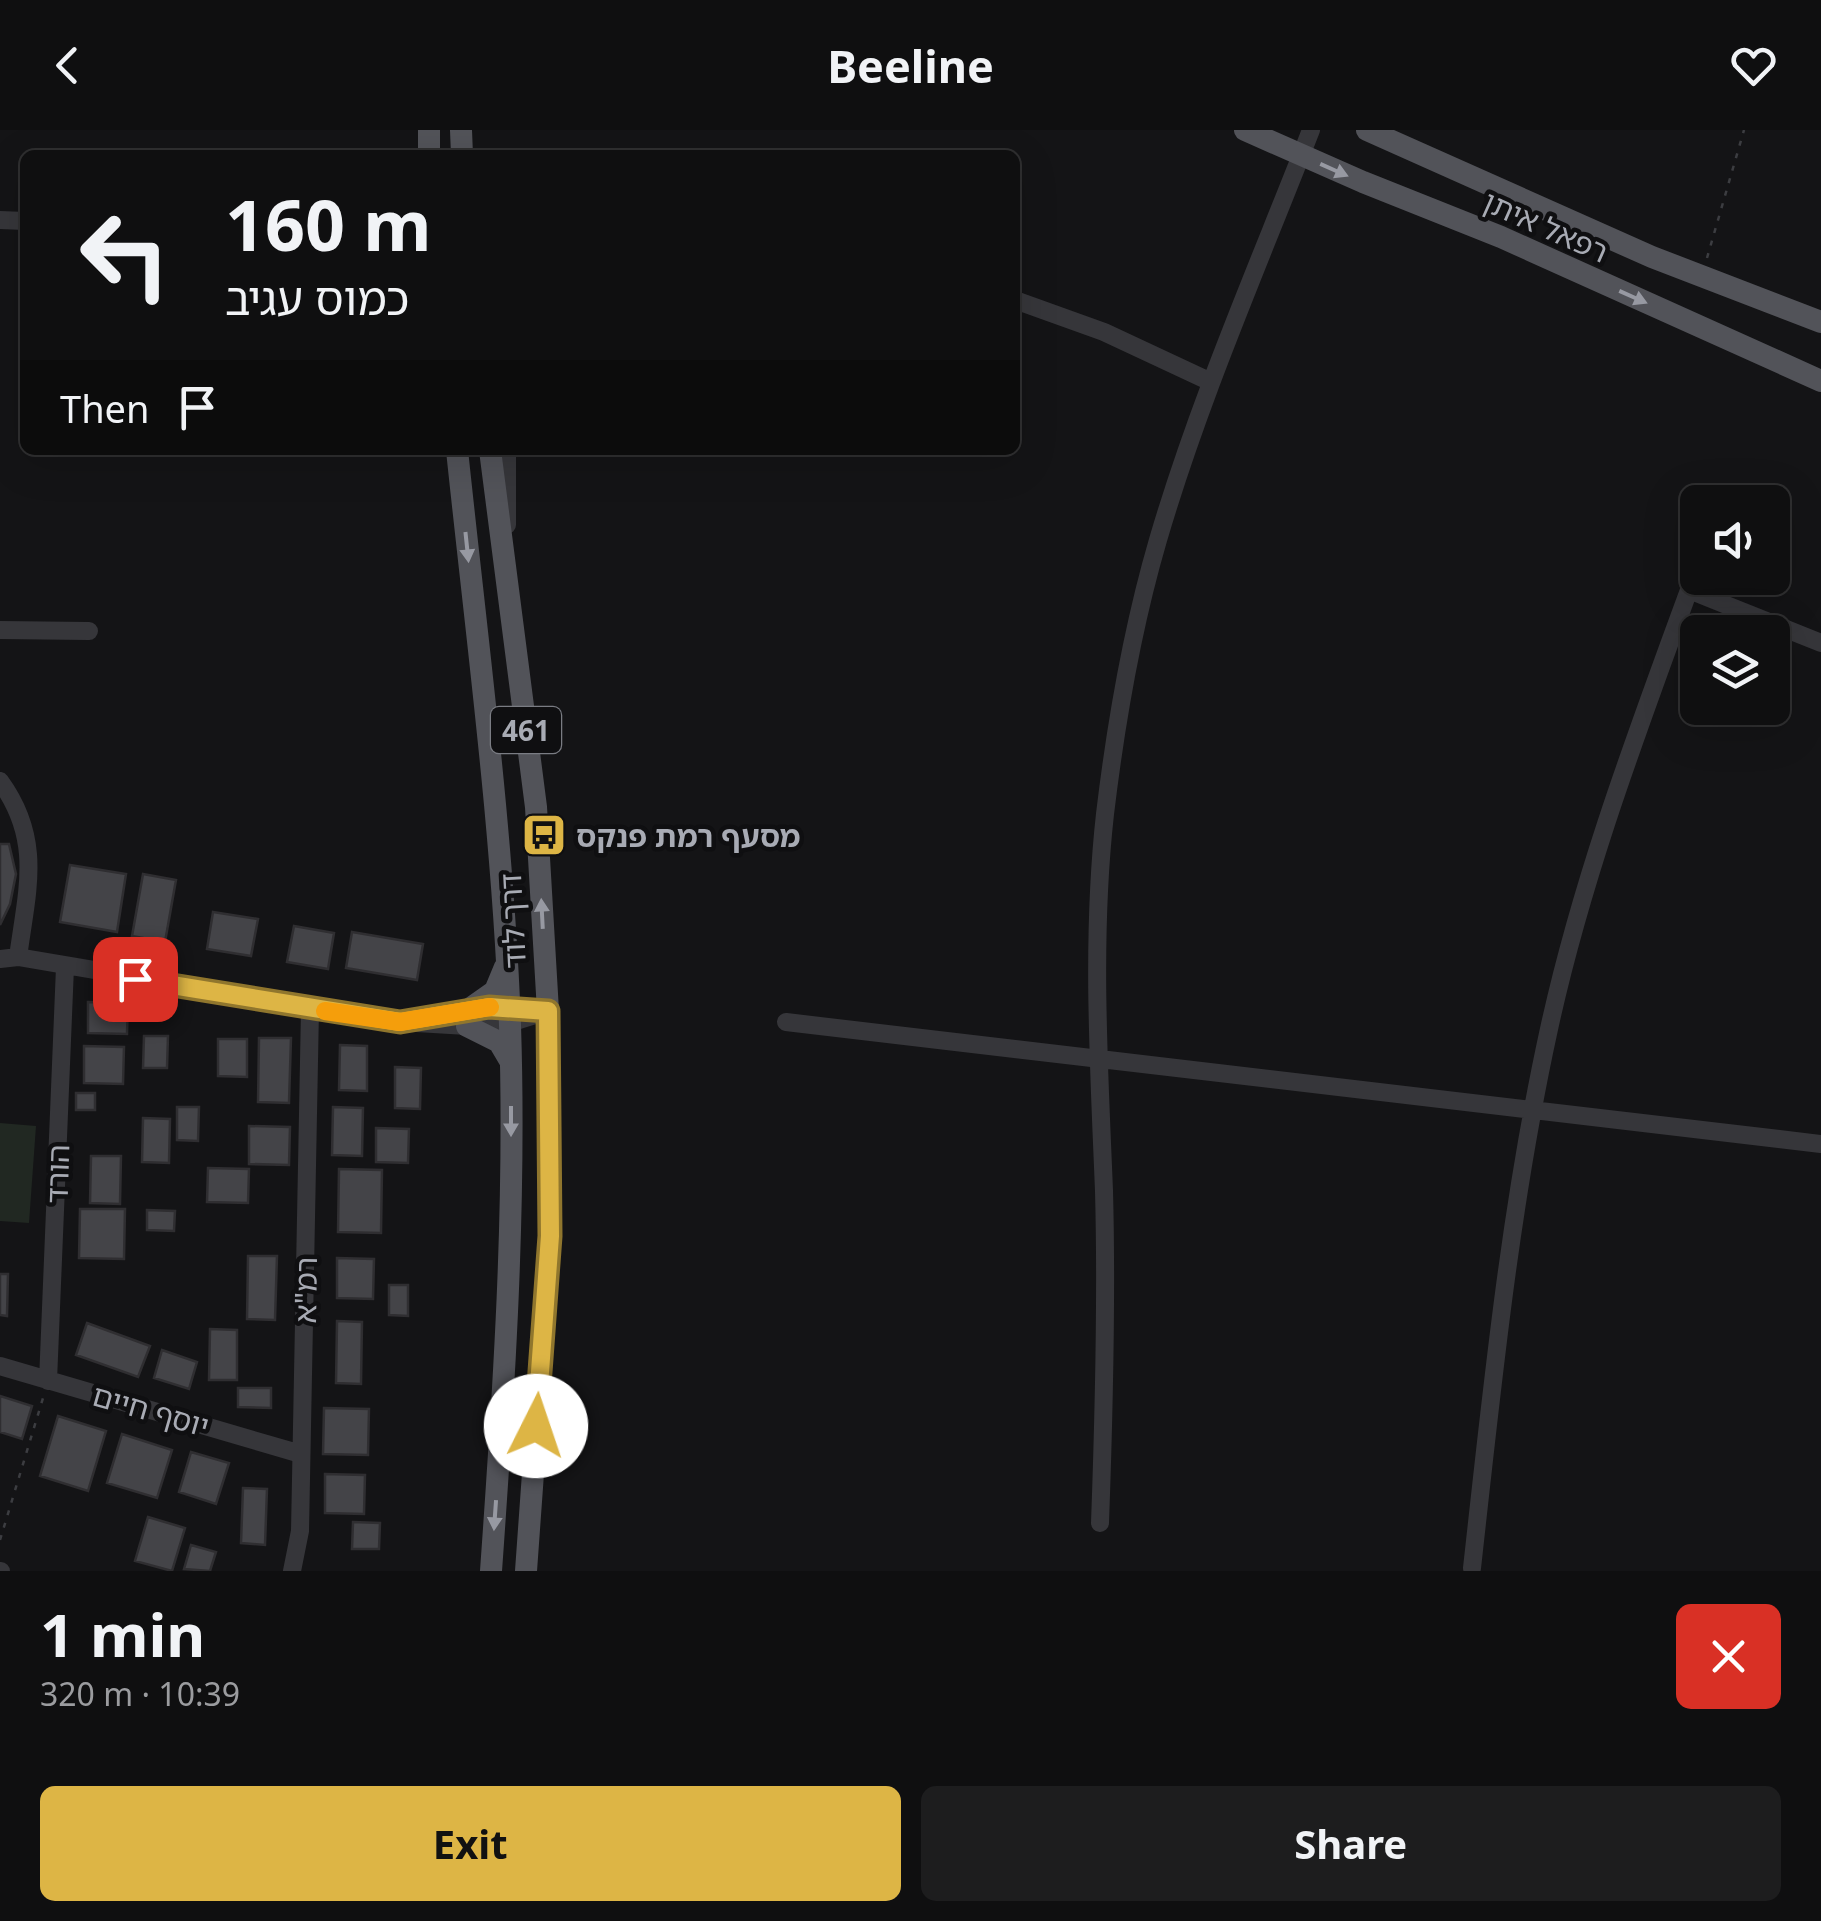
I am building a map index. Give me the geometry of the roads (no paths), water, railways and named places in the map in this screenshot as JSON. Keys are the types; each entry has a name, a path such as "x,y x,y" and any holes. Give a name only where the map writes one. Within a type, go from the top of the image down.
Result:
{"main road":[{"name":"רפאל איתן","path":"1245,130 1501,237 1821,381"},
{"name":"רפאל איתן","path":"1367,130 1511,196 1821,322"},
{"name":"דרך לוד","path":"458,455 500,860 511,1064 510,1285 491,1571"},
{"name":"דרך לוד","path":"491,455 536,807 548,1011 550,1236 526,1571"},
{"path":"506,964 495,991 468,1018 499,1042 511,1064"}],"street":[{"path":"1100,1523 1105,1340 1104,1192 1097,1058 1099,885 1122,698 1157,543 1211,382 1311,130"},
{"path":"1020,302 1104,332 1211,382"},
{"path":"504,560 508,515 506,455"},
{"path":"1472,1568 1504,1282 1549,1028 1594,855 1688,590 1821,643"},
{"path":"0,630 89,631"},
{"path":"0,782 22,819 30,862 9,958 400,1022 548,1011"},
{"name":"הורד","path":"48,1381 65,967"},
{"name":"רמ\"א","path":"292,1571 300,1531 310,1009"},
{"path":"786,1022 1821,1144"},
{"name":"יוסף חיים","path":"0,1366 302,1454"}],"place":[{"name":"מסעף רמת פנקס","path":"544,835"}]}
